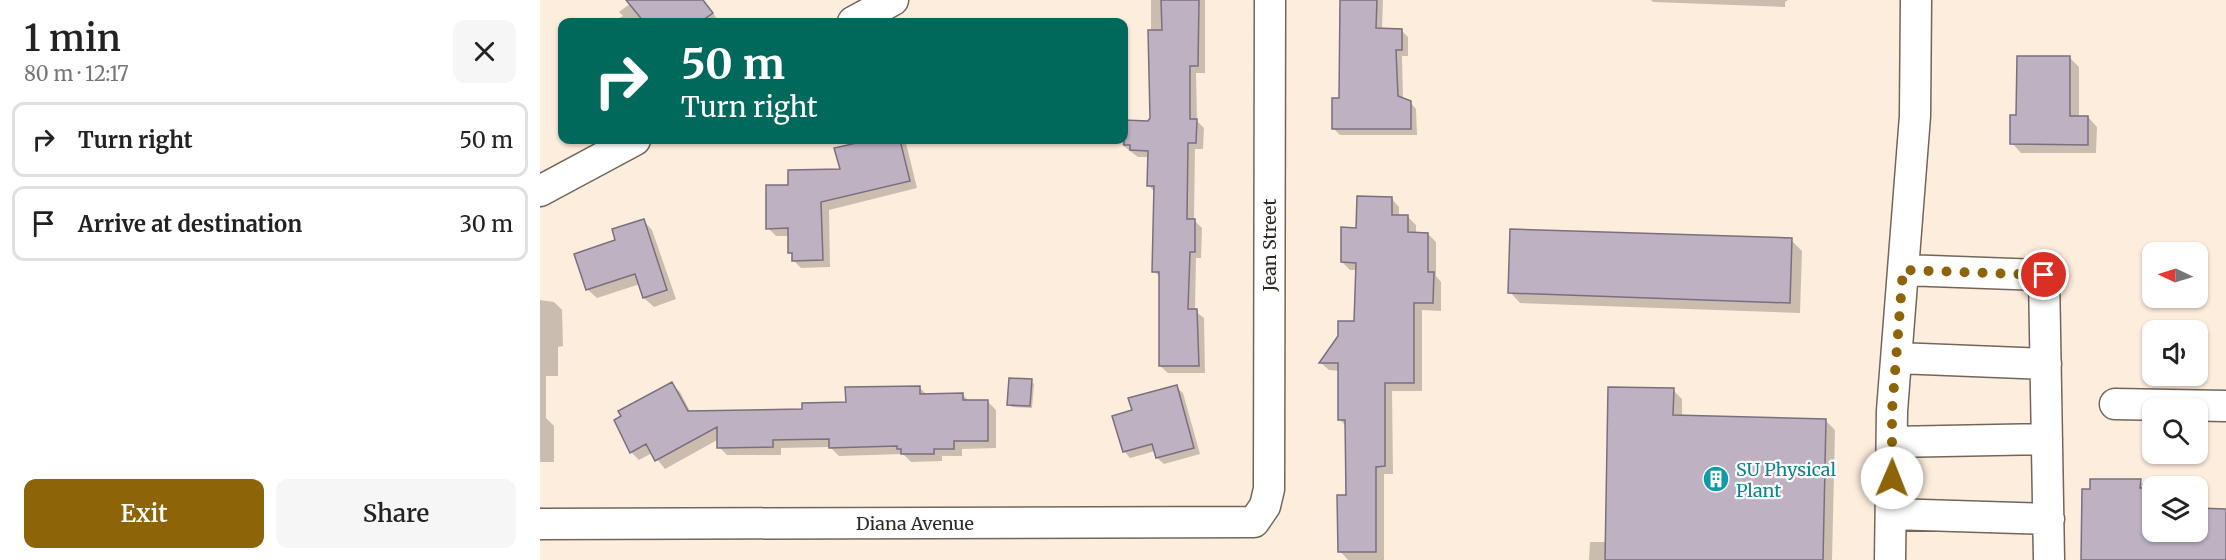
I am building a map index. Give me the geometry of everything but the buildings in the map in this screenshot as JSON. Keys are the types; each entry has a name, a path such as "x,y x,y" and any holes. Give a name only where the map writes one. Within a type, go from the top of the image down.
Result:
{"street":[{"name":"Jean Street","path":"1269,489 1270,0"},
{"path":"1890,560 1892,442 1915,116 1916,0"},
{"path":"540,190 627,144"},
{"path":"1903,270 2044,275 2049,560"},
{"path":"1897,358 2046,364"},
{"path":"2115,404 2226,406"},
{"path":"1892,442 2047,439"},
{"name":"Diana Avenue","path":"540,524 1254,522 1265,506 1269,489"},
{"path":"1891,514 2049,519"}],"place":[{"name":"SU Physical Plant","path":"1716,479"}],"route":[{"path":"1892,478 1892,411 1903,270 2044,275"}]}
